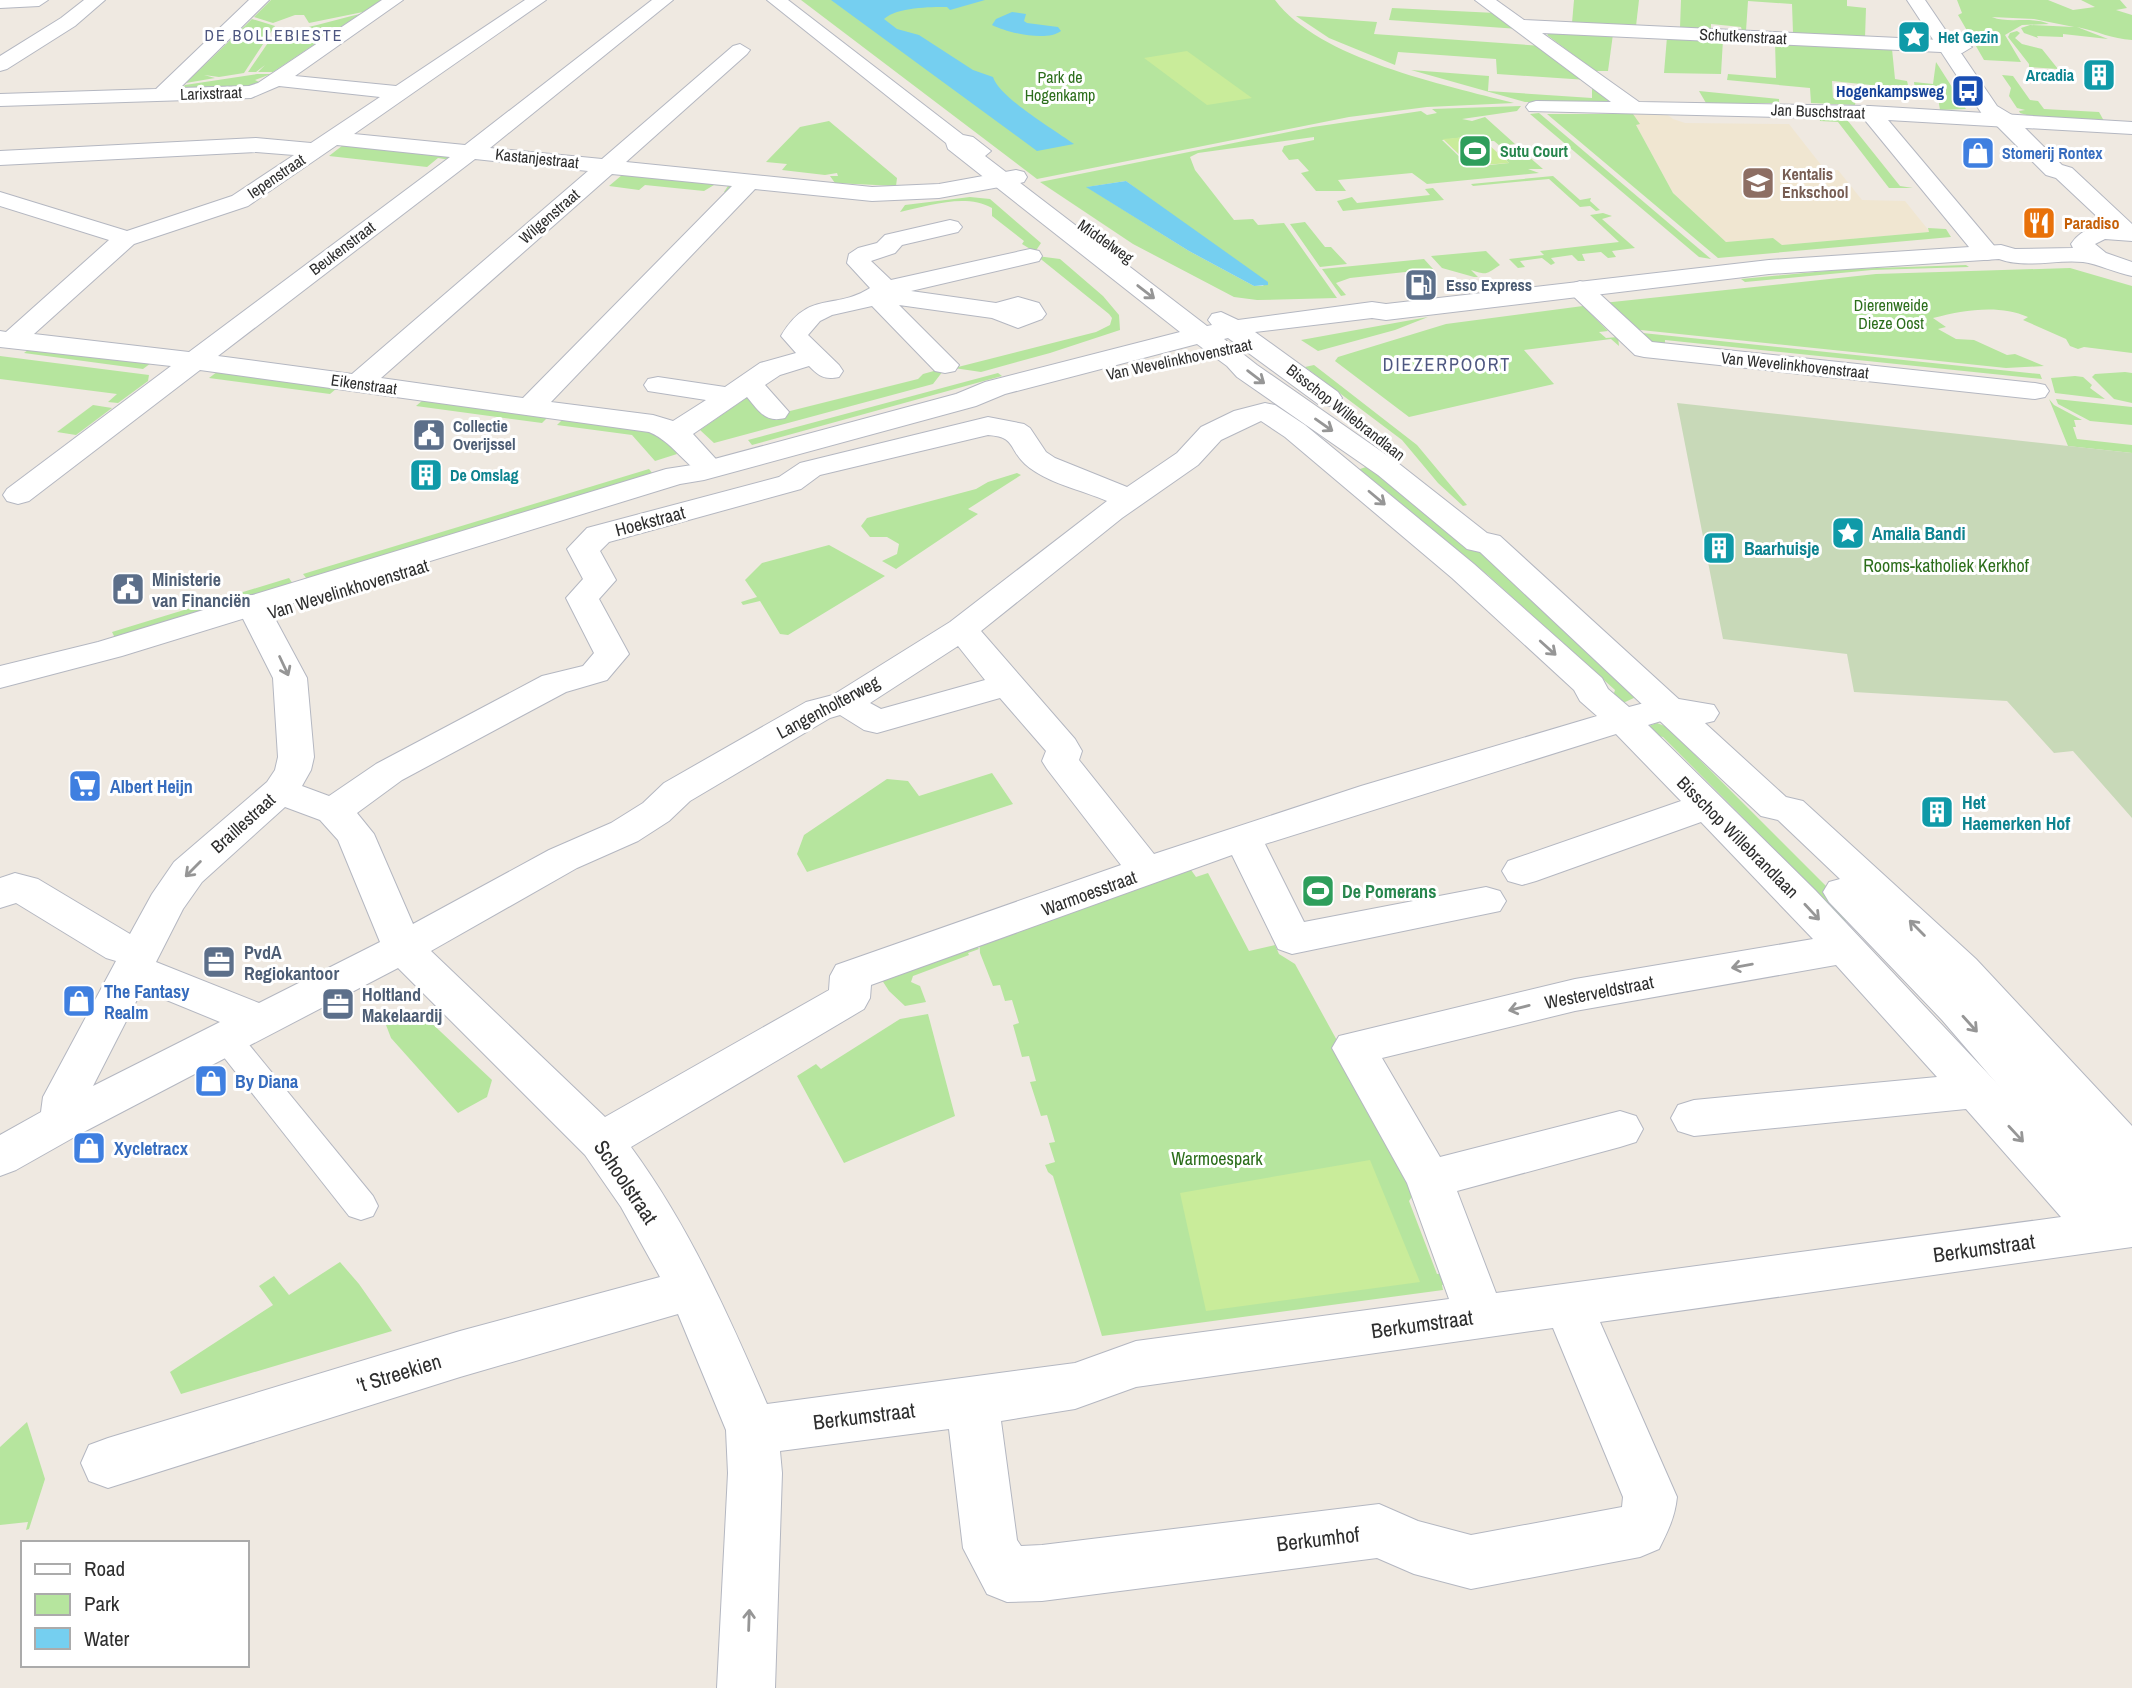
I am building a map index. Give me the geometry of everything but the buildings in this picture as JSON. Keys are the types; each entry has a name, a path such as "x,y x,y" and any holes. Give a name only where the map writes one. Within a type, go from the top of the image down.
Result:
{"street":[{"path":"0,2 39,0"},
{"path":"0,65 68,22 96,0"},
{"path":"161,95 260,0"},
{"name":"Larixstraat","path":"0,100 251,92 276,79 394,0"},
{"name":"Iepenstraat","path":"6,339 124,239 240,201 537,0"},
{"name":"Beukenstraat","path":"18,495 461,159 664,0"},
{"name":"Middelweg","path":"776,0 958,142 965,142 994,159 1008,178 1227,338"},
{"path":"1484,0 1632,107"},
{"path":"1916,0 1954,47 1989,110 2004,120 2054,170 2064,173 2131,234"},
{"path":"1939,0 1954,47"},
{"name":"Schutkenstraat","path":"1523,26 1954,47"},
{"name":"Wilgenstraat","path":"359,383 740,50"},
{"path":"276,79 399,93"},
{"name":"Jan Buschstraat","path":"1536,107 1870,112 2132,128"},
{"path":"1870,112 1994,253"},
{"name":"Kastanjestraat","path":"0,158 325,144 597,173 745,181 897,194 947,190 1008,178"},
{"path":"2054,170 2049,172 2097,224 2092,244 2113,265 2132,269"},
{"path":"531,407 745,181"},
{"name":"Kastanjestraat","path":"642,187 745,181"},
{"path":"897,194 884,227 886,248 867,253 858,259 859,263 881,293 945,365"},
{"path":"0,199 113,233 124,239"},
{"path":"884,227 950,227"},
{"name":"Van Wevelinkhovenstraat","path":"0,677 256,611 667,489 685,483 702,472 966,400 995,388 1227,338 1383,320 1387,312 1810,263 1994,253 2013,256 2092,244 2131,234"},
{"path":"675,433 773,368 820,364 794,336 809,316 820,309 1030,256"},
{"name":"Van Wevelinkhovenstraat","path":"1580,289 1644,349 2035,391"},
{"path":"881,293 1002,312"},
{"name":"Bisschop Willebrandlaan","path":"1227,338 1257,379 1352,461 1463,571 1581,678 1592,694 1622,720 1846,948 2073,1196 2120,1223"},
{"name":"Bisschop Willebrandlaan","path":"1227,338 1399,452 1492,538 1489,543"},
{"name":"Eikenstraat","path":"6,339 194,360 653,424 675,433 702,472"},
{"path":"658,384 736,392 757,391 775,412"},
{"name":"Bisschop Willebrandlaan","path":"1265,411 1295,431 1352,461 1412,487 1478,542 1489,543 1684,710 1774,807 1790,810 1957,971 2132,1156"},
{"name":"Langenholterweg","path":"0,1157 62,1122 403,948 563,859 586,852 668,805 677,792 818,710 845,703 962,629 1130,499 1188,458 1193,448 1234,420 1265,411"},
{"name":"Hoekstraat","path":"333,811 389,772 554,684 595,673 612,654 582,598 600,580 583,549 598,535 790,484 810,469 988,426 1017,430 1026,438 1029,451 1042,463 1130,499"},
{"name":"Van Wevelinkhovenstraat","path":"0,698 256,611"},
{"name":"Braillestraat","path":"62,1122 65,1097 166,904 188,872 279,791 295,764 291,683 286,667 256,611"},
{"path":"962,629 982,657 1009,684 1062,747 1064,751 1060,761 1147,872"},
{"path":"845,703 877,722 1009,684"},
{"name":"Warmoesstraat","path":"601,1142 849,998 851,976 1243,838 1622,720 1684,710"},
{"name":"Schoolstraat","path":"279,791 333,811 355,834 403,948 601,1142 638,1193 692,1289 752,1430 755,1473 746,1688"},
{"path":"1522,872 1706,806"},
{"path":"1243,838 1292,939 1486,901"},
{"path":"0,894 15,887 24,889 120,947 243,1029 361,1206"},
{"name":"Westerveldstraat","path":"1429,1179 1354,1048 1575,995 1846,948"},
{"name":"Bisschop Willebrandlaan","path":"1957,971 2120,1223"},
{"path":"1694,1118 1976,1091"},
{"path":"1480,1316 1429,1179 1620,1129"},
{"name":"Berkumstraat","path":"752,1430 1075,1386 1136,1364 1568,1306 2120,1223"},
{"name":"'t Streekien","path":"108,1463 460,1354 692,1289"},
{"name":"Berkumhof","path":"972,1402 991,1548 1007,1574 1042,1573 1379,1531 1414,1547 1471,1562 1640,1530 1648,1516 1650,1497 1568,1306"}],"shaded area":[{"name":"Kentalis Enkschool","path":"1665,113 1685,123 1789,124 1825,170 1838,170 1862,200 1905,201 1930,232 1782,245 1773,238 1726,242 1673,193 1636,125 1633,114"}],"green space":[{"path":"271,0 382,0 363,12 309,23 304,15 295,15 273,23 254,17"},
{"name":"Park de Hogenkamp","path":"801,0 1275,0 1295,21 1352,54 1419,78 1514,103 1427,107 1349,117 1037,179"},
{"path":"1574,0 1639,0 1636,26 1572,23"},
{"path":"1681,0 1847,0 1847,6 1866,8 1865,38 1793,33 1792,4 1748,1 1746,31 1742,31 1741,27 1711,24 1711,29 1680,28"},
{"path":"1957,0 2048,0 2073,10 2095,7 2081,0 2120,0 2127,8 2116,10 2132,15 2132,40 2077,27 2108,39 2063,34 2063,37 2037,36 2038,38 2024,33 2021,28 2030,25 2074,27 2034,19 1992,17 2049,24 2022,25 2005,35 2021,62 1984,60 1958,15 1962,13"},
{"path":"1392,8 1496,13 1519,29 1389,20"},
{"path":"360,14 273,72 258,72 265,65 256,72 248,72 276,31 308,27"},
{"path":"1296,16 1377,22 1374,34 1542,46 1587,80 1497,74 1496,59 1398,52 1395,65 1329,38"},
{"path":"252,19 275,26 244,73 219,77 204,75 215,78 186,83"},
{"path":"1552,31 1613,34 1608,71 1595,71 1547,35"},
{"path":"2010,33 2020,33 2015,38 2022,44 2042,49 2058,69 2029,67 2008,37"},
{"path":"1667,37 1723,39 1721,74 1664,73"},
{"path":"1775,42 1892,49 1895,79 1907,81 1909,89 1832,81 1833,98 1856,100 1855,105 1811,103 1810,88 1727,80 1728,74 1776,78"},
{"path":"1187,51 1252,98 1207,105 1144,58"},
{"path":"1936,62 1966,109 1940,110 1937,92 1915,90 1914,82 1933,84"},
{"path":"1411,70 1489,76 1488,91 1592,98 1592,84 1616,102 1525,102"},
{"path":"271,74 244,88 182,88 185,85"},
{"path":"2002,75 2013,76 2030,100 2038,101 2044,109 2099,112 2104,121 2020,113 2019,111 2025,110 2017,108 2009,96 2011,88"},
{"path":"1699,91 1779,99 1779,103 1706,103"},
{"path":"1521,106 1517,111 1462,119 1472,121 1485,117 1515,144 1500,146 1480,135 1442,140 1470,167 1509,163 1503,157 1510,156 1505,150 1520,149 1543,169 1528,169 1539,173 1427,184 1412,173 1338,180 1346,191 1316,191 1301,173 1309,171 1298,159 1289,160 1282,151 1284,146 1314,140 1314,137 1198,153 1190,157 1195,170 1234,220 1253,219 1258,225 1284,223 1337,298 1257,300 1234,297 1133,244 1040,182 1313,127 1421,111 1427,115 1437,113 1432,109","holes":["1126,181 1264,286 1254,286 1189,251 1087,187"]},
{"path":"1539,113 1711,259 1699,257 1530,114"},
{"path":"1547,114 1633,114 1640,124 1636,125 1673,193 1726,242 1773,238 1782,245 1929,232 1928,228 1946,229 1951,237 1718,258"},
{"path":"1819,116 1858,119 1860,121 1848,121 1900,186 1913,188 1889,188 1838,122 1820,121"},
{"path":"829,121 897,178 896,186 835,183 830,176 838,176 837,173 825,175 782,170 787,164 766,162 800,127"},
{"name":"Sutu Court","path":"1479,136 1509,163 1471,166 1443,139"},
{"path":"347,142 450,153 450,160 438,158 427,167 329,156"},
{"path":"622,175 734,184 728,193 724,192 728,186 714,185 704,191 645,185 639,190 609,186"},
{"path":"1553,176 1580,200 1591,198 1590,201 1600,210 1596,211 1590,206 1580,207 1549,179 1473,186 1471,184"},
{"path":"1433,188 1444,200 1343,211 1337,201 1352,197 1357,203 1430,195 1425,189"},
{"path":"970,197 990,199 1041,243 1035,252 1022,244 1024,241 992,216 992,208 981,204 970,201 947,202 900,212 905,205"},
{"path":"1603,213 1612,216 1602,219 1635,248 1612,251 1616,257 1608,258 1601,252 1582,254 1585,261 1578,261 1572,255 1551,258 1555,263 1551,265 1542,258 1520,261 1525,267 1518,268 1509,259 1544,255 1540,251 1619,242 1590,215"},
{"path":"1305,222 1325,247 1331,247 1347,264 1320,267 1290,224"},
{"path":"1486,251 1500,265 1486,273 1471,270 1478,277 1442,268 1431,256"},
{"path":"1037,256 1060,259 1103,296 1119,315 1120,330 981,372 954,368 1096,332 1110,325 1112,318 1109,314"},
{"path":"1424,259 1433,269 1350,278 1336,283 1346,295 1341,296 1322,269"},
{"path":"1969,267 1872,270 1745,282 1741,279 1847,269"},
{"name":"Dierenweide Dieze Oost","path":"2070,268 2132,286 2132,353 2084,347 2078,349 2070,346 2066,339 2023,320 2028,317 1993,309 1933,318 1946,327 1938,329 1956,339 1974,340 2007,355 2015,354 2044,366 2006,368 1631,329 1603,303 1876,274"},
{"path":"1583,306 1608,331 1599,332 1606,338 1618,337 1619,346 1611,339 1524,350 1554,384 1409,417 1335,361 1338,357 1446,324"},
{"path":"1428,317 1395,330 1318,351 1301,340"},
{"path":"1633,332 2040,374 2042,379 1665,340 1665,346 1657,345"},
{"path":"32,347 151,363 143,369 24,353"},
{"path":"0,356 149,375 148,381 118,403 108,402 117,394 0,379"},
{"path":"1314,365 1417,445 1467,505 1463,506 1438,483 1402,440 1305,367"},
{"path":"941,369 943,371 933,384 714,443 700,430 749,396 766,417 918,379 923,374"},
{"path":"217,372 337,388 330,394 209,378"},
{"path":"998,373 1002,376 752,445 748,440"},
{"path":"2132,373 2132,403 2114,399 2092,377 2095,374"},
{"path":"2083,377 2092,385 2090,388 2105,399 2055,393 2051,378"},
{"path":"2049,399 2054,405 2082,420 2074,420 2077,439 2132,445 2132,453 2068,446"},
{"path":"2056,399 2132,407 2132,425 2090,421 2058,404"},
{"path":"423,400 548,417 542,423 416,406"},
{"name":"Rooms-katholiek Kerkhof","path":"1677,403 2132,453 2132,818 2073,751 2054,753 2007,701 1854,692 1847,654 1723,639"},
{"path":"93,405 112,408 76,435 57,432"},
{"path":"563,419 643,430 658,436 677,454 655,461 632,435 557,425"},
{"path":"1366,467 1455,528 1636,697 1623,703 1612,699 1615,690 1489,576 1374,481 1365,483 1360,476 1360,469"},
{"path":"649,469 653,474 307,579 303,574"},
{"path":"1017,473 1021,475 968,509 978,514 896,569 882,561 897,554 899,544 887,537 870,537 861,526 867,518 976,489 988,482"},
{"path":"829,545 885,576 788,635 780,634 760,601 743,605 741,602 757,597 745,580 762,563"},
{"path":"289,578 293,584 115,638 112,632"},
{"path":"1657,723 1667,727 1857,917 1837,924 1809,884 1663,737 1649,734 1646,727"},
{"path":"992,773 1013,804 807,872 797,854 804,835 887,779 908,781 919,796"},
{"name":"Warmoespark","path":"1189,867 1196,877 1208,873 1249,951 1275,945 1279,954 1295,964 1418,1188 1409,1201 1437,1274 1451,1273 1454,1282 1442,1285 1443,1290 1102,1336 1053,1176 1045,1165 1055,1162 1049,1143 1055,1142 1047,1115 1041,1116 1030,1082 1036,1081 1029,1056 1022,1057 1013,1025 1019,1023 1012,1000 1005,1001 1000,985 993,986 980,953 979,938"},
{"path":"973,941 979,949 968,953 969,955 913,976 911,982 920,986 926,1002 905,1006 889,991 878,974"},
{"path":"928,1014 955,1116 844,1163 797,1076 816,1064 821,1069 900,1019"},
{"path":"401,1016 424,1016 492,1080 487,1097 458,1113 391,1038 386,1025"},
{"path":"1370,1160 1420,1282 1206,1311 1180,1193"},
{"path":"340,1262 392,1331 181,1394 170,1372 273,1305 259,1286 274,1276 289,1295"},
{"path":"27,1422 45,1479 29,1529 26,1530 28,1522 0,1525 0,1447"}],"water":[{"path":"831,0 985,0 950,10 947,7 905,10 884,19 897,29 919,35 973,70 993,77 1005,94 1074,144 1037,151"},
{"path":"1012,12 1026,14 1024,21 1027,23 1058,27 1061,31 1037,36 992,25 996,19"},
{"path":"1126,181 1268,282 1268,285 1254,286 1189,251 1086,187"}],"place":[{"name":"Het Gezin","path":"1914,37"},
{"name":"Arcadia","path":"2099,75"},
{"name":"Hogenkampsweg","path":"1968,91"},
{"name":"Sutu Court","path":"1475,151"},
{"name":"Stomerij Rontex","path":"1978,153"},
{"name":"Kentalis Enkschool","path":"1758,183"},
{"name":"Paradiso","path":"2039,223"},
{"name":"Esso Express","path":"1421,285"},
{"name":"Collectie Overijssel","path":"429,435"},
{"name":"De Omslag","path":"426,475"},
{"name":"Amalia Bandi","path":"1848,533"},
{"name":"Baarhuisje","path":"1719,548"},
{"name":"Ministerie van Financiën","path":"128,589"},
{"name":"Albert Heijn","path":"85,786"},
{"name":"Het Haemerken Hof","path":"1937,812"},
{"name":"De Pomerans","path":"1318,891"},
{"name":"PvdA Regiokantoor","path":"219,962"},
{"name":"The Fantasy Realm","path":"79,1001"},
{"name":"Holtland Makelaardij","path":"338,1004"},
{"name":"By Diana","path":"211,1081"},
{"name":"Xycletracx","path":"89,1148"}],"district":[{"name":"DE BOLLEBIESTE","path":"274,35"},
{"name":"DIEZERPOORT","path":"1447,364"}]}
